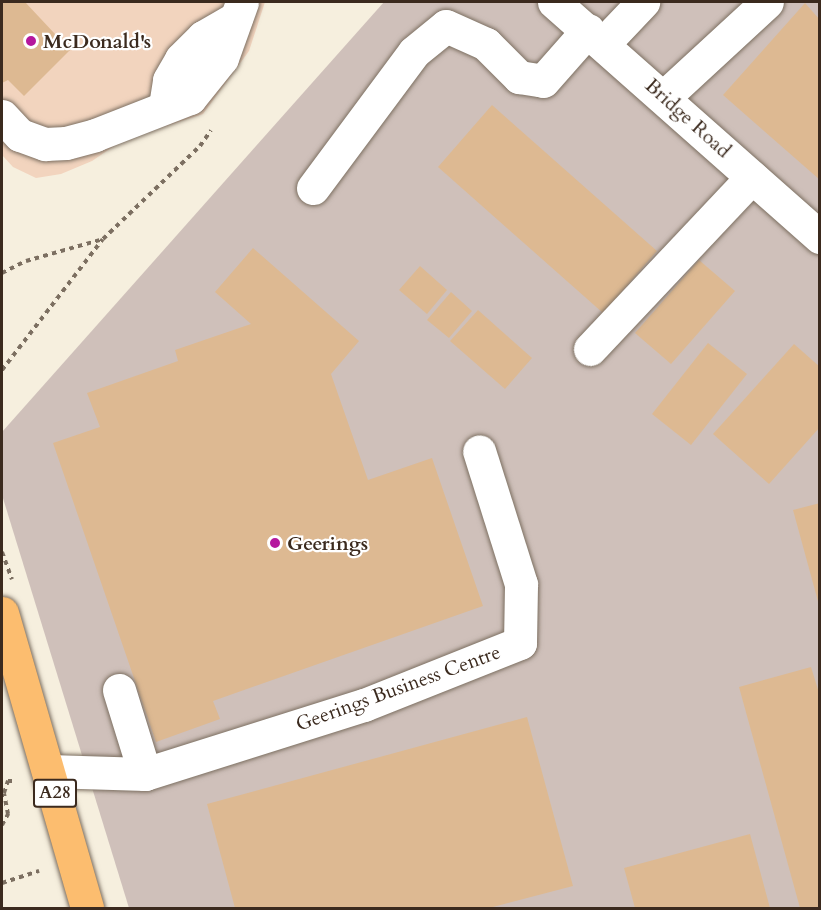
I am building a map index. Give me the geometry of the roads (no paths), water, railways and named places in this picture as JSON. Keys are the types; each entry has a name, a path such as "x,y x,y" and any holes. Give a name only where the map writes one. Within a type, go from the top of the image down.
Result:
{"main road":[{"name":"A28","path":"2,613 87,909"}],"street":[{"name":"Bridge Road","path":"554,2 596,36 819,237"},
{"path":"313,188 414,52 446,26 486,44 519,77 543,81 596,36 643,2"},
{"path":"664,98 767,2"},
{"path":"2,116 20,135 45,144 66,143 95,135 190,98 222,57 239,10"},
{"path":"590,349 752,177"},
{"name":"Geerings Business Centre","path":"49,771 145,774 364,705 520,643 521,584 479,451"},
{"path":"119,690 145,774"}],"place":[{"name":"McDonald's","path":"31,41"},
{"name":"Geerings","path":"275,543"}]}
